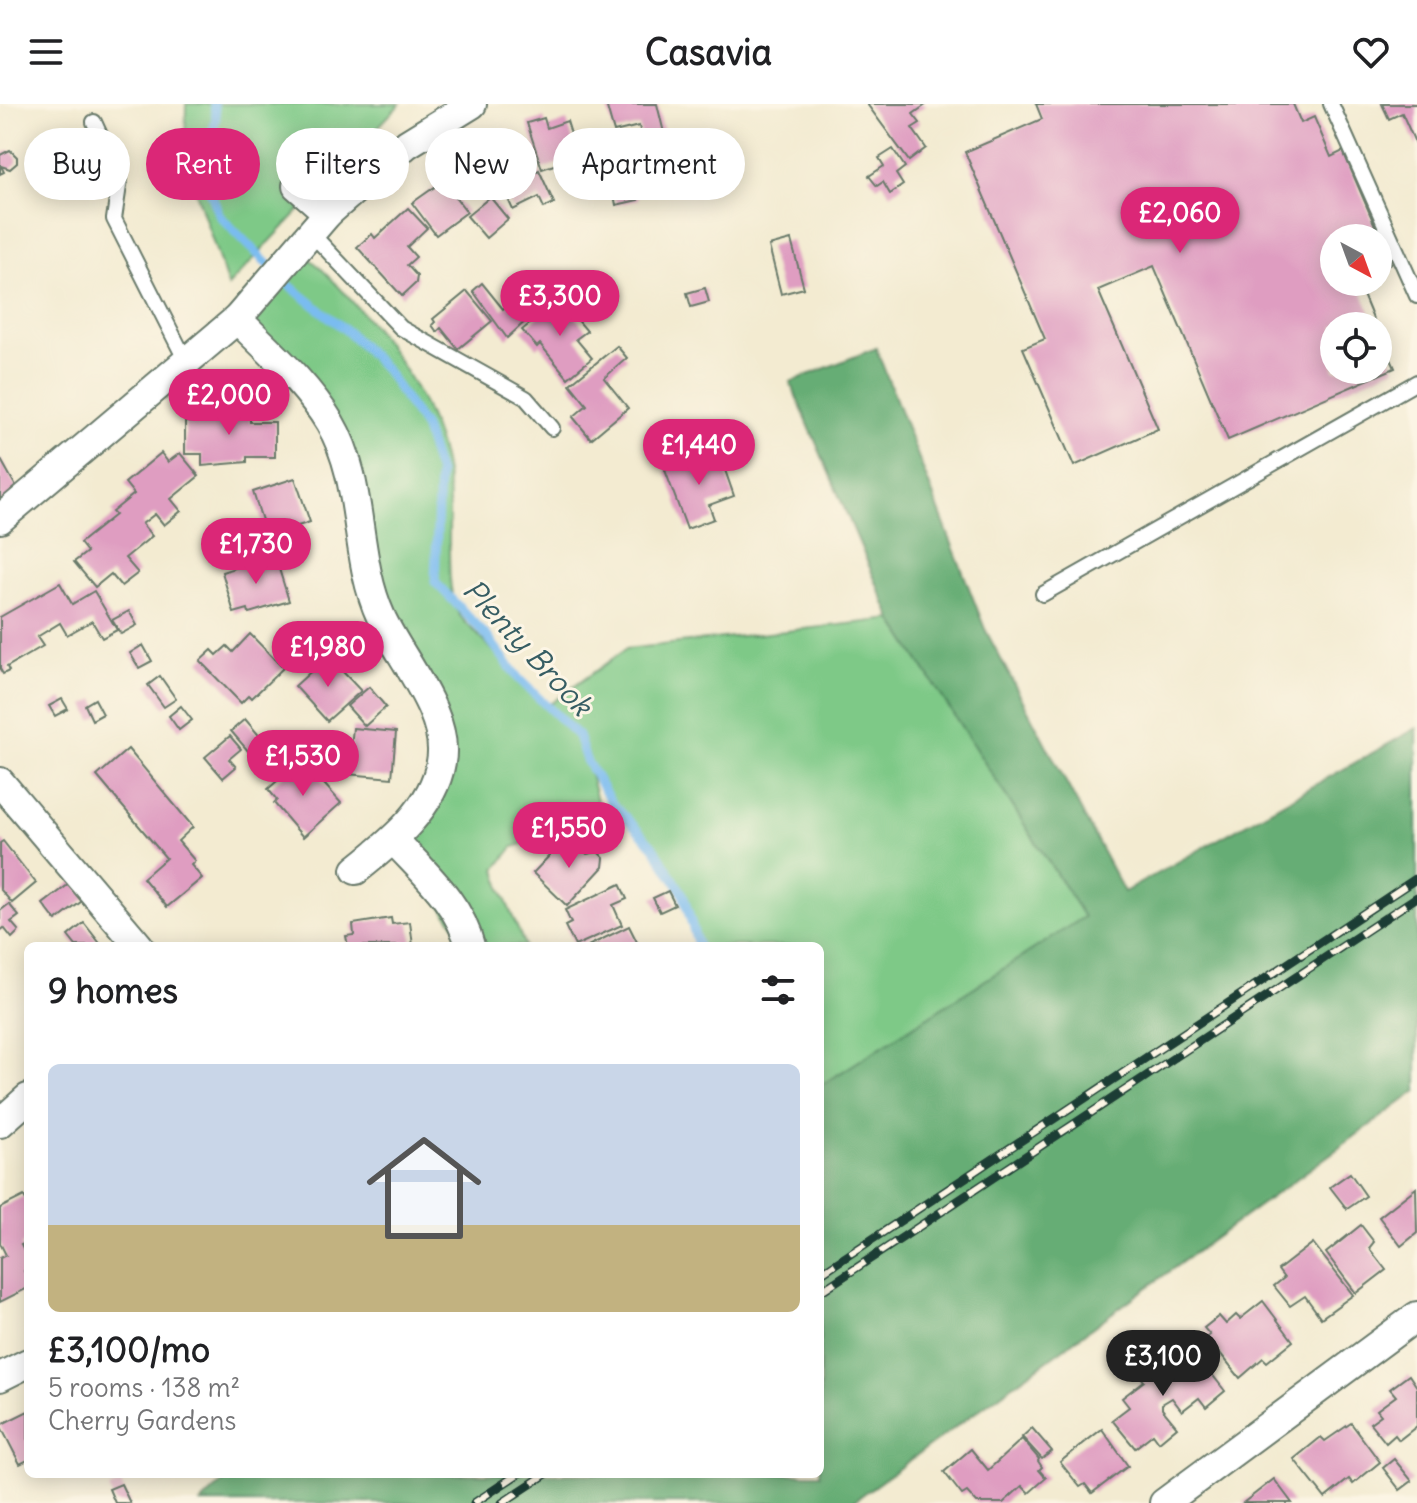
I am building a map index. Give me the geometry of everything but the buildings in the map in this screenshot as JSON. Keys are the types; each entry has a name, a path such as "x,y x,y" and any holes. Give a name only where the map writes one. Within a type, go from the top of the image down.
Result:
{"street":[{"path":"0,519 237,319 319,222 407,144 472,104"},
{"path":"306,200 319,222"},
{"path":"237,319 311,393 332,427 353,483 369,577 380,616 426,698 440,733 441,762 412,820 394,840 356,870"},
{"path":"0,782 136,942"},
{"path":"394,840 465,924 469,942"},
{"path":"0,1123 24,1102"},
{"path":"1164,1503 1417,1316"},
{"path":"0,1377 24,1365"}],"lane":[{"path":"1331,104 1417,296"},
{"path":"94,122 120,179 114,219 187,363"},
{"path":"319,222 401,328 526,398 552,428"},
{"path":"1043,594 1417,382"}],"green space":[{"path":"186,104 400,104 377,128 276,128 276,200 309,200 228,286 199,200 260,200 260,128 186,128"},
{"path":"296,249 324,271 367,318 400,362 436,435 448,488 451,588 459,614 547,706 626,649 892,619 1085,917 824,1083 824,942 697,942 683,894 654,847 611,802 587,763 602,819 513,847 496,869 523,942 467,942 394,840 441,762 332,427 237,319"},
{"path":"876,348 985,629 1124,892 1417,728 1417,1091 851,1503 201,1503 228,1478 824,1478 824,1083 1084,917 892,619 790,382"}],"waterway":[{"name":"Plenty Brook","path":"214,104 216,118 202,171 220,216 285,282 348,332 385,369 424,427 439,474 435,582 487,636 519,679 578,736 586,760 611,802 654,847 683,894 697,942"}],"railway":[{"path":"824,1271 1417,878"},
{"path":"824,1289 1417,897"},
{"path":"474,1503 512,1478"},
{"path":"502,1503 540,1478"}]}
